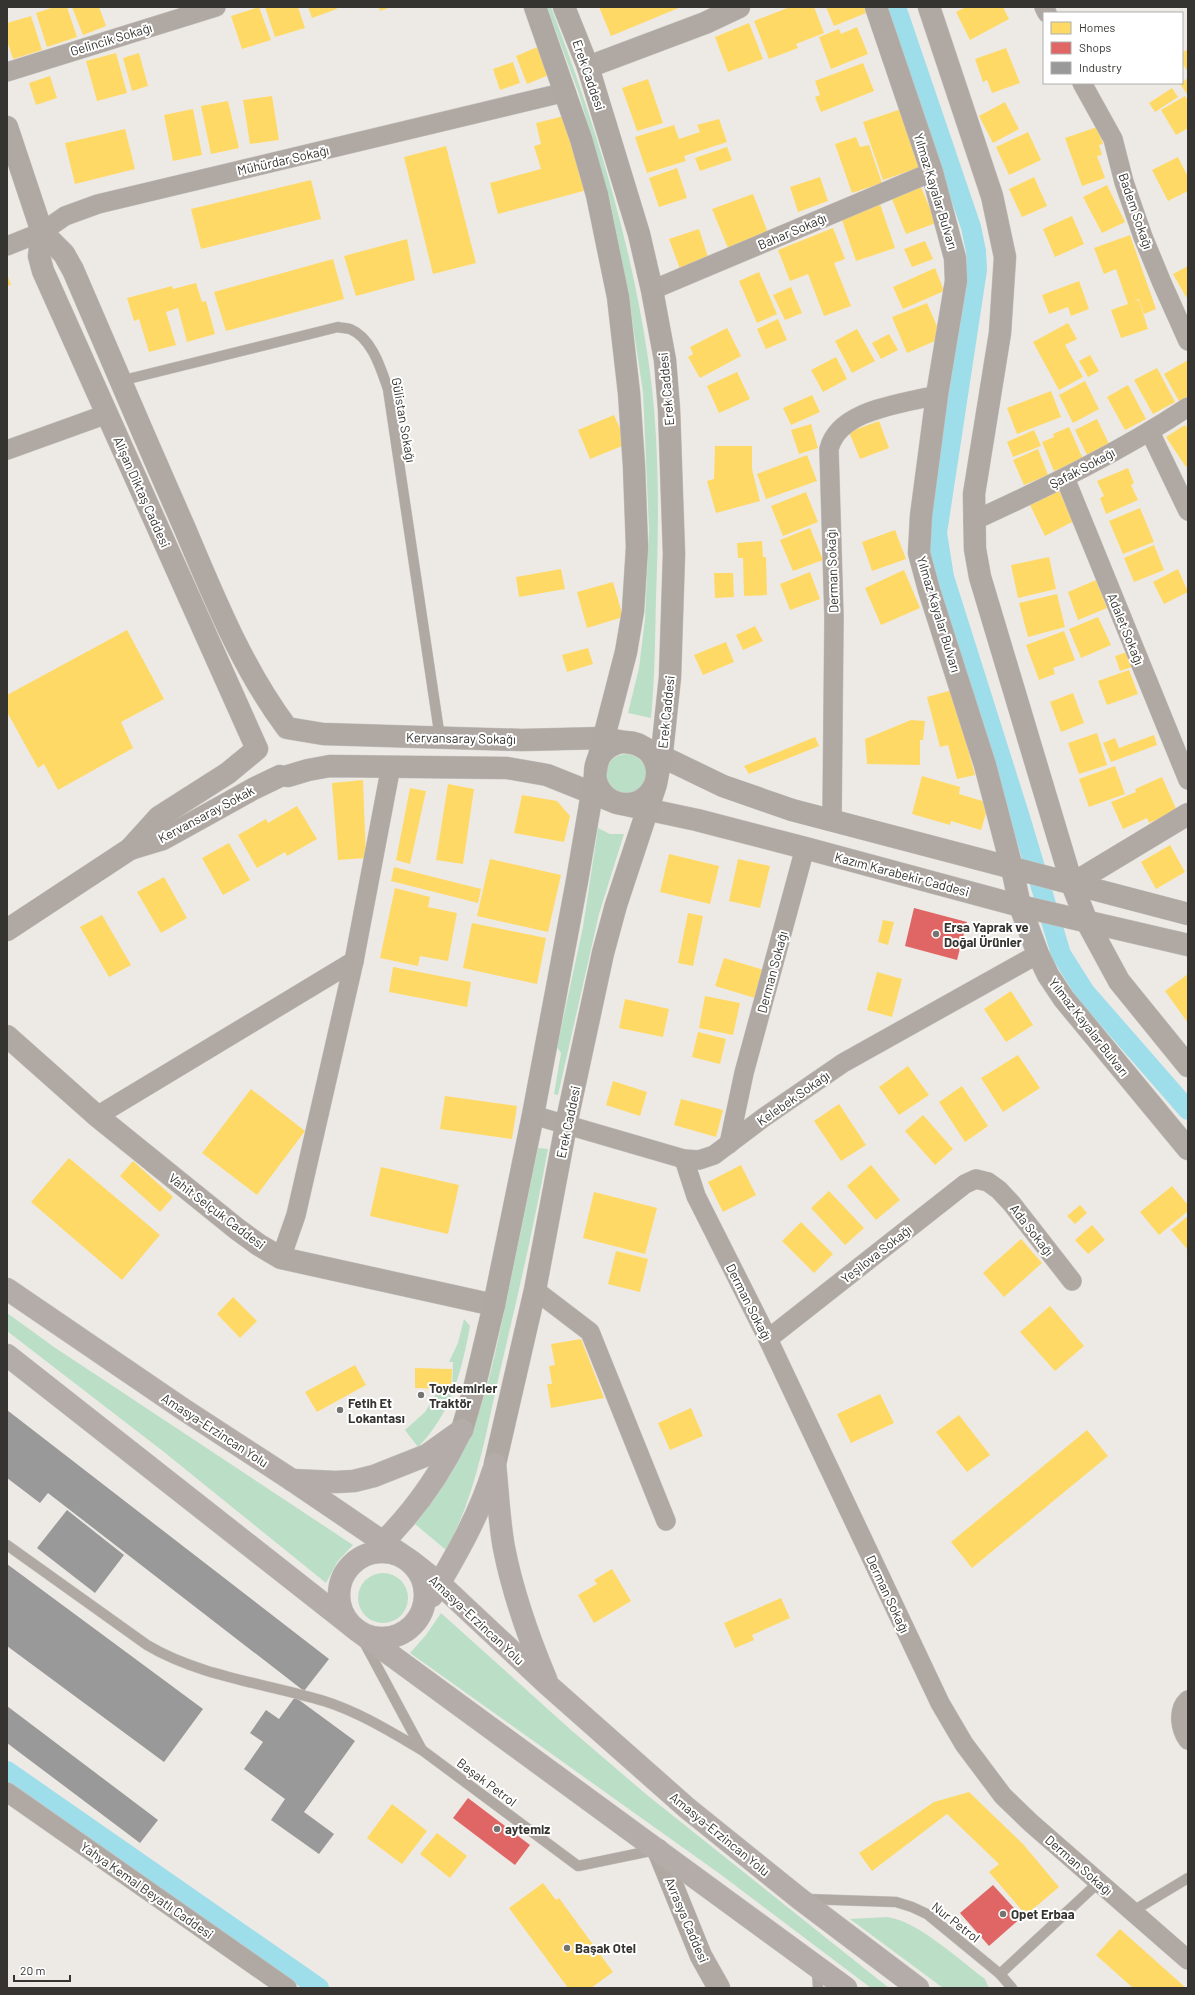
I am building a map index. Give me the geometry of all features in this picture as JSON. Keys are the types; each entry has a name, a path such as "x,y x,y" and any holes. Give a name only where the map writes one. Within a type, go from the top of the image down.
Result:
{"highway":[{"name":"Amasya-Erzincan Yolu","path":"7,1289 183,1409 292,1480 379,1547"},
{"path":"7,1355 358,1631 846,1988"},
{"path":"292,1480 336,1482 354,1481 374,1476 427,1455 462,1430"},
{"path":"462,1430 443,1467 432,1484 379,1547 360,1557 349,1566 342,1579 339,1594 341,1608 348,1621 358,1631 372,1637 386,1638 401,1634 413,1626 439,1584 480,1510 495,1464"},
{"path":"495,1464 504,1547 511,1579 523,1623 548,1685"},
{"path":"379,1547 387,1552 411,1561 421,1574 425,1587 425,1601 421,1614"},
{"name":"Amasya-Erzincan Yolu","path":"411,1561 439,1584 548,1685 687,1808 800,1899 918,1988"}],"main road":[{"name":"Erek Caddesi","path":"462,1430 474,1389 494,1305 533,1115 577,881 597,764 626,652 633,611 638,547 629,393 618,297 597,195 566,92 535,7"},
{"name":"Erek Caddesi","path":"495,1464 535,1290 566,1125 614,912 656,784 661,756 670,677 674,554 669,409 665,360 652,290 639,234 588,67 564,7"},
{"name":"Erek Caddesi","path":"617,803 608,799 599,788 595,774 601,755 612,746 626,742 645,748 652,756 656,764 656,784"},
{"path":"617,803 626,805 636,803 651,792 656,784"}],"street":[{"name":"Gelincik Sokağı","path":"7,72 216,7"},
{"path":"588,67 705,23 739,7"},
{"name":"Yılmaz Kayalar Bulvarı","path":"876,7 932,172 955,258 956,281 937,395 921,516 919,553 929,590 985,765 1012,868 1020,906 1038,954 1048,975 1064,999 1188,1149"},
{"path":"929,7 992,196 1005,257 1000,333 974,494 973,521 975,549 980,577 1072,884 1088,922 1119,981 1188,1066"},
{"name":"Badem Sokağı","path":"1083,84 1113,138 1124,182 1143,237 1175,314 1188,341"},
{"name":"Mühürdar Sokağı","path":"7,246 42,232 65,216 98,204 566,92"},
{"name":"Alişan Diktaş Caddesi","path":"7,127 42,232 40,256 43,271 257,749"},
{"name":"Bahar Sokağı","path":"652,290 932,172"},
{"name":"Alişan Diktaş Caddesi","path":"42,232 64,254 73,270 209,585 245,661 268,703 287,728"},
{"name":"Derman Sokağı","path":"832,821 834,617 829,449 832,439 839,429 852,420 870,412 937,395"},
{"name":"Şafak Sokağı","path":"973,521 1065,478 1150,432 1188,407"},
{"path":"7,450 107,414"},
{"path":"1150,432 1188,511"},
{"name":"Adalet Sokağı","path":"1065,478 1188,780"},
{"name":"Kervansaray Sokağı","path":"257,749 264,734 279,727 318,734 440,738 603,738 636,744"},
{"path":"284,776 296,772 305,760 306,752 305,744 301,736 287,728"},
{"path":"636,744 743,794 832,821 1188,914"},
{"path":"257,749 260,765 272,775 284,776 330,766 507,768 547,775 567,782 591,794 617,803"},
{"name":"Kervansaray Sokak","path":"7,930 130,849 159,817 228,773 257,749"},
{"path":"282,1258 296,1215 354,961 391,766"},
{"name":"Kervansaray Sokak","path":"130,849 163,839 253,788 284,776"},
{"name":"Kazım Karabekir Caddesi","path":"617,803 697,820 1020,906 1188,945"},
{"path":"1072,884 1188,814"},
{"name":"Derman Sokağı","path":"730,1144 744,1073 805,848"},
{"name":"Kelebek Sokağı","path":"533,1115 684,1159 699,1160 714,1155 763,1118 844,1063 1038,954"},
{"path":"97,1116 354,961"},
{"name":"Vahit Selçuk Caddesi","path":"7,1036 97,1116 237,1229 282,1258 494,1305"},
{"name":"Derman Sokağı","path":"684,1159 696,1196 768,1339 940,1703 964,1744 1003,1796 1031,1823 1188,1960"},
{"name":"Yeşilova Sokağı","path":"768,1339 965,1184 976,1179 988,1182"},
{"name":"Ada Sokağı","path":"988,1182 1012,1204 1072,1281"},
{"path":"535,1290 590,1332 666,1521"},
{"path":"1188,1700 1184,1703 1181,1719 1182,1731 1188,1740"},
{"name":"Yahya Kemal Beyatlı Caddesi","path":"7,1792 287,1988"},
{"name":"Avrasya Caddesi","path":"658,1850 701,1956 719,1988"}],"lane":[{"name":"Gülistan Sokağı","path":"120,380 338,327 350,329 361,337 372,350 381,367 388,389 440,738"},
{"path":"7,1545 147,1645 168,1657 193,1667 325,1702 378,1725 422,1750"},
{"name":"Başak Petrol","path":"358,1631 422,1750 578,1866 658,1850"},
{"path":"1133,1911 1188,1878"},
{"path":"1000,1974 1100,1882"},
{"name":"Nur Petrol","path":"800,1899 896,1902 912,1907 927,1914 1000,1974 1012,1988"},
{"path":"817,1966 818,1988"}],"green space":[{"path":"547,7 551,7 567,50 582,92 609,180 631,268 648,358 655,418 658,478 655,658 651,718 628,713 639,668 645,619 649,530 643,392 627,286 610,201 579,94"},
{"path":"622,754 630,754 637,757 643,763 646,774 643,785 637,791 630,794 622,794 615,791 609,785 606,778 606,770 609,763 615,757"},
{"path":"598,828 610,834 624,834 599,914 558,1095 554,1094 561,1053 557,1047 583,927"},
{"path":"538,1148 548,1149 543,1178 488,1424 478,1467 465,1509 446,1550 415,1524 450,1475 467,1443 480,1409 498,1338"},
{"path":"7,1313 54,1347 353,1545 338,1561 326,1583 164,1452 7,1331"},
{"path":"464,1319 470,1326 459,1375 447,1406 439,1420 418,1447 405,1430 425,1412 438,1391 452,1391 453,1362 449,1362 458,1343"},
{"path":"378,1573 388,1573 401,1580 408,1593 408,1603 401,1616 388,1623 378,1623 369,1619 362,1612 358,1603 358,1593 362,1584 369,1577"},
{"path":"441,1613 571,1730 647,1795 889,1988 871,1988 720,1874 410,1653 426,1635"},
{"path":"887,1917 899,1920 912,1926 938,1942 985,1979 989,1988 943,1988 850,1919"}],"building: Homes":[{"path":"54,7 67,7 77,37 47,47 36,13"},
{"path":"72,7 99,7 106,26 83,35"},
{"path":"259,7 271,40 242,49 231,16"},
{"path":"265,7 298,7 305,28 275,37"},
{"path":"308,7 336,7 337,9 312,18"},
{"path":"379,7 391,7 380,11"},
{"path":"599,7 681,7 611,36"},
{"path":"790,7 814,7 824,33 796,44 798,48 769,59 754,21"},
{"path":"826,7 864,7 866,13 834,26"},
{"path":"966,7 1003,7 1009,19 970,40 956,12"},
{"path":"31,16 42,50 13,59 7,40 7,23"},
{"path":"749,23 763,59 728,72 715,37"},
{"path":"857,27 868,54 831,69 819,37 839,29 841,34"},
{"path":"540,46 551,74 527,84 516,56"},
{"path":"1006,48 1020,83 992,93 987,80 983,82 975,59"},
{"path":"1188,49 1188,72 1183,64 1183,52"},
{"path":"116,53 127,93 97,101 86,61"},
{"path":"139,53 148,86 132,91 123,58"},
{"path":"513,62 520,83 500,90 493,69"},
{"path":"863,63 874,91 821,112 815,97 820,95 815,81"},
{"path":"50,76 57,98 36,105 29,83"},
{"path":"1188,78 1187,94 1180,84 1183,84 1183,82"},
{"path":"648,79 663,123 637,131 622,88"},
{"path":"1172,88 1178,97 1155,112 1149,103"},
{"path":"272,96 279,140 250,144 243,100"},
{"path":"1185,96 1188,101 1188,128 1176,135 1161,110"},
{"path":"228,101 239,148 211,154 201,106"},
{"path":"1005,102 1019,129 993,143 979,116"},
{"path":"193,109 202,155 173,161 164,115"},
{"path":"901,109 921,167 883,180 863,122"},
{"path":"564,116 587,190 498,214 490,183 541,169 534,146 541,144 536,123"},
{"path":"719,119 727,142 684,156 686,161 647,173 635,137 674,125 679,139 700,132 697,125"},
{"path":"1097,127 1103,144 1099,145 1102,155 1097,156 1105,178 1082,186 1065,138"},
{"path":"125,129 135,169 75,184 65,143"},
{"path":"1028,132 1041,160 1009,175 996,147"},
{"path":"856,137 860,147 869,145 882,183 852,193 835,144"},
{"path":"446,146 476,263 433,274 404,157"},
{"path":"727,147 732,160 700,171 695,158"},
{"path":"1178,157 1188,177 1188,191 1168,201 1152,170"},
{"path":"677,168 687,198 659,207 649,178"},
{"path":"820,177 828,201 798,212 790,187"},
{"path":"1034,177 1047,206 1022,217 1009,189"},
{"path":"311,180 321,219 201,249 191,209"},
{"path":"919,182 936,223 906,234 890,194"},
{"path":"1107,185 1125,222 1102,233 1083,197"},
{"path":"753,194 768,233 728,248 712,209"},
{"path":"879,201 895,248 856,261 840,214"},
{"path":"1072,216 1084,244 1055,257 1043,229"},
{"path":"833,228 845,259 834,263 851,306 824,316 808,274 790,281 778,250"},
{"path":"699,229 709,260 680,269 669,239"},
{"path":"1130,235 1156,309 1144,314 1139,299 1133,302 1139,300 1148,329 1121,338 1111,310 1128,304 1116,269 1104,274 1094,248"},
{"path":"407,239 415,280 356,296 344,256"},
{"path":"925,241 933,259 912,267 904,249"},
{"path":"333,259 344,299 226,331 214,292"},
{"path":"1188,266 1188,296 1186,297 1173,274"},
{"path":"935,268 944,291 903,309 893,287"},
{"path":"759,272 777,314 757,323 739,281"},
{"path":"7,274 11,285 7,286"},
{"path":"1079,281 1089,309 1071,316 1068,307 1049,314 1042,295"},
{"path":"196,283 202,302 206,301 215,334 187,342 178,308 166,312 176,345 149,352 139,319 134,321 127,298 172,286 173,289"},
{"path":"791,287 802,313 785,320 773,295"},
{"path":"927,303 942,338 907,353 892,317"},
{"path":"778,319 787,340 766,349 757,329"},
{"path":"1068,323 1077,339 1065,345 1083,377 1059,390 1033,342"},
{"path":"727,328 741,356 700,378 688,357 693,354 690,347"},
{"path":"857,329 875,361 852,373 835,341"},
{"path":"889,334 898,350 881,359 872,343"},
{"path":"1090,355 1099,371 1088,377 1079,361"},
{"path":"836,357 847,379 823,392 811,370"},
{"path":"1188,360 1188,396 1179,401 1164,374"},
{"path":"1157,368 1175,402 1153,414 1134,380"},
{"path":"737,372 750,399 719,413 707,386"},
{"path":"1085,381 1099,409 1073,423 1059,395"},
{"path":"1128,385 1146,419 1125,430 1107,397"},
{"path":"1051,391 1061,417 1017,434 1007,408"},
{"path":"812,395 820,412 791,425 783,408"},
{"path":"614,415 627,444 590,459 578,430"},
{"path":"1097,419 1109,444 1087,455 1075,430"},
{"path":"879,421 889,448 860,459 849,432"},
{"path":"811,424 818,448 799,454 791,430"},
{"path":"1185,425 1188,429 1188,465 1186,467 1166,437"},
{"path":"1069,427 1083,459 1054,471 1042,442 1054,437 1053,434"},
{"path":"1034,430 1041,446 1013,457 1007,442"},
{"path":"715,446 752,446 752,469 760,501 716,513 707,481 714,479"},
{"path":"1038,449 1048,475 1024,485 1013,460"},
{"path":"807,455 817,481 766,499 757,474"},
{"path":"1128,468 1134,483 1131,485 1138,500 1106,514 1100,498 1104,496 1097,481"},
{"path":"1059,491 1074,521 1045,536 1030,505"},
{"path":"806,492 818,522 783,536 771,506"},
{"path":"1140,508 1154,542 1123,554 1109,521"},
{"path":"810,528 823,560 793,571 780,540"},
{"path":"895,530 906,559 872,571 862,542"},
{"path":"762,541 763,557 766,557 767,595 744,596 743,558 738,558 737,543"},
{"path":"1154,545 1164,570 1134,582 1124,558"},
{"path":"1049,557 1056,589 1018,598 1011,565"},
{"path":"561,569 565,589 519,597 516,577"},
{"path":"1178,569 1188,592 1164,604 1153,582"},
{"path":"904,570 920,608 881,625 865,588"},
{"path":"810,572 820,599 790,610 780,584"},
{"path":"714,573 733,573 734,597 715,598"},
{"path":"1096,580 1107,608 1078,620 1068,592"},
{"path":"613,582 623,617 587,628 577,592"},
{"path":"1057,594 1065,627 1028,637 1019,603"},
{"path":"1098,617 1111,645 1081,658 1069,629"},
{"path":"755,626 763,641 743,650 736,635"},
{"path":"127,630 164,699 121,722 133,748 58,790 44,764 38,768 7,712 7,695"},
{"path":"1064,631 1075,660 1053,668 1055,674 1039,680 1026,645"},
{"path":"726,642 734,662 703,675 694,655"},
{"path":"588,648 593,664 567,672 562,655"},
{"path":"1127,652 1132,667 1120,671 1115,656"},
{"path":"1129,670 1138,694 1107,705 1098,681"},
{"path":"952,690 975,775 957,779 948,745 940,747 927,697"},
{"path":"1073,693 1084,723 1061,732 1050,702"},
{"path":"911,720 925,721 923,740 920,740 920,765 867,764 865,739"},
{"path":"1097,733 1107,765 1079,774 1068,743"},
{"path":"1154,735 1157,745 1111,762 1103,743 1115,738 1119,748"},
{"path":"815,737 819,746 749,774 744,766"},
{"path":"1115,766 1125,794 1089,807 1079,779"},
{"path":"922,776 960,787 959,794 989,803 981,830 951,821 950,825 912,814"},
{"path":"1162,777 1177,811 1149,823 1147,818 1123,829 1111,802 1136,792 1135,789"},
{"path":"363,780 366,858 338,860 332,783"},
{"path":"448,784 474,789 463,864 436,860"},
{"path":"410,788 426,791 410,864 396,860"},
{"path":"522,795 557,801 570,816 564,842 514,833"},
{"path":"297,806 317,839 287,856 285,852 257,868 238,835 266,819 268,823"},
{"path":"229,843 250,880 223,895 202,858"},
{"path":"1170,845 1185,872 1156,889 1141,862"},
{"path":"669,854 719,866 710,904 660,892"},
{"path":"490,859 561,875 548,932 477,916"},
{"path":"738,859 770,866 760,908 729,901"},
{"path":"394,867 481,889 478,903 391,881"},
{"path":"164,877 187,918 161,933 137,892"},
{"path":"395,888 430,897 428,907 457,913 448,961 420,956 418,966 380,958"},
{"path":"688,913 703,916 693,966 678,963"},
{"path":"102,915 131,965 109,977 80,927"},
{"path":"883,920 894,922 888,945 878,942"},
{"path":"472,923 546,938 537,984 463,968"},
{"path":"724,958 764,970 755,998 715,986"},
{"path":"393,967 471,982 467,1007 389,992"},
{"path":"877,972 902,979 892,1017 867,1010"},
{"path":"1188,974 1188,1023 1165,991"},
{"path":"1011,991 1033,1025 1006,1042 984,1009"},
{"path":"705,996 740,1003 733,1035 699,1028"},
{"path":"625,999 669,1009 663,1037 619,1028"},
{"path":"698,1032 726,1039 720,1064 692,1057"},
{"path":"1018,1055 1040,1088 1003,1112 981,1078"},
{"path":"908,1066 929,1095 899,1115 879,1087"},
{"path":"613,1081 647,1092 640,1116 606,1105"},
{"path":"962,1086 988,1126 965,1142 939,1102"},
{"path":"251,1089 305,1131 257,1195 202,1153"},
{"path":"445,1096 517,1106 512,1139 440,1129"},
{"path":"681,1099 723,1110 716,1137 674,1125"},
{"path":"839,1104 866,1145 841,1161 814,1121"},
{"path":"923,1115 953,1149 935,1165 905,1131"},
{"path":"69,1158 160,1235 122,1280 31,1202"},
{"path":"133,1161 173,1197 160,1212 120,1176"},
{"path":"741,1165 756,1195 723,1212 708,1182"},
{"path":"871,1165 900,1200 876,1220 847,1186"},
{"path":"381,1167 459,1185 448,1234 370,1216"},
{"path":"1172,1186 1188,1205 1188,1211 1159,1235 1140,1212"},
{"path":"829,1191 864,1228 845,1245 811,1208"},
{"path":"594,1192 657,1208 645,1254 583,1238"},
{"path":"1080,1205 1087,1213 1075,1224 1067,1216"},
{"path":"1188,1216 1188,1248 1187,1249 1171,1230"},
{"path":"801,1222 833,1254 814,1273 782,1241"},
{"path":"1092,1225 1105,1240 1088,1254 1075,1240"},
{"path":"1021,1239 1042,1263 1004,1297 983,1273"},
{"path":"616,1251 648,1259 640,1292 608,1284"},
{"path":"233,1297 257,1321 240,1338 217,1314"},
{"path":"1050,1306 1084,1346 1055,1371 1020,1332"},
{"path":"581,1339 604,1398 551,1408 547,1384 552,1384 549,1366 555,1365 551,1344"},
{"path":"355,1365 366,1385 317,1412 305,1392"},
{"path":"415,1368 452,1369 451,1389 415,1388"},
{"path":"880,1394 894,1423 851,1443 837,1414"},
{"path":"691,1408 703,1436 670,1450 658,1423"},
{"path":"959,1415 990,1455 967,1472 936,1432"},
{"path":"1087,1430 1108,1456 972,1568 951,1542"},
{"path":"612,1569 631,1601 594,1623 578,1595 597,1584 594,1580"},
{"path":"781,1598 790,1618 752,1635 754,1640 735,1648 724,1623"},
{"path":"969,1792 1023,1844 1059,1887 1026,1915 989,1872 999,1864 947,1814 872,1871 859,1853 934,1802"},
{"path":"392,1804 427,1831 402,1864 367,1838"},
{"path":"437,1833 467,1856 450,1878 420,1854"},
{"name":"Başak Otel","path":"543,1883 556,1900 559,1898 613,1972 591,1988 568,1988 509,1908"},
{"path":"1120,1929 1186,1988 1133,1988 1096,1955"}],"building: Shops":[{"path":"914,908 967,922 957,960 905,946"},
{"path":"468,1798 530,1845 515,1865 453,1818"},
{"path":"993,1885 1022,1917 989,1946 960,1913"}],"building: Industry":[{"path":"7,1410 329,1659 304,1691 48,1493 40,1503 7,1478"},
{"path":"67,1510 124,1555 95,1593 37,1548"},
{"path":"7,1564 203,1709 164,1762 7,1646"},
{"path":"295,1697 355,1741 304,1812 334,1834 319,1854 271,1820 285,1799 244,1769 263,1742 250,1733 266,1710 279,1719"},
{"path":"7,1706 158,1820 140,1843 7,1743"}],"waterway":[{"path":"896,7 971,227 976,251 977,270 937,533 944,577 1019,814 1061,954 1085,992 1188,1110"},
{"path":"7,1771 319,1988"}],"place":[{"name":"Ersa Yaprak ve Doğal Ürünler","path":"936,934"},
{"name":"Toydemirler Traktör","path":"421,1395"},
{"name":"Fetih Et Lokantası","path":"340,1410"},
{"name":"aytemiz","path":"497,1829"},
{"name":"Opet Erbaa","path":"1003,1914"},
{"name":"Başak Otel","path":"567,1948"}]}
